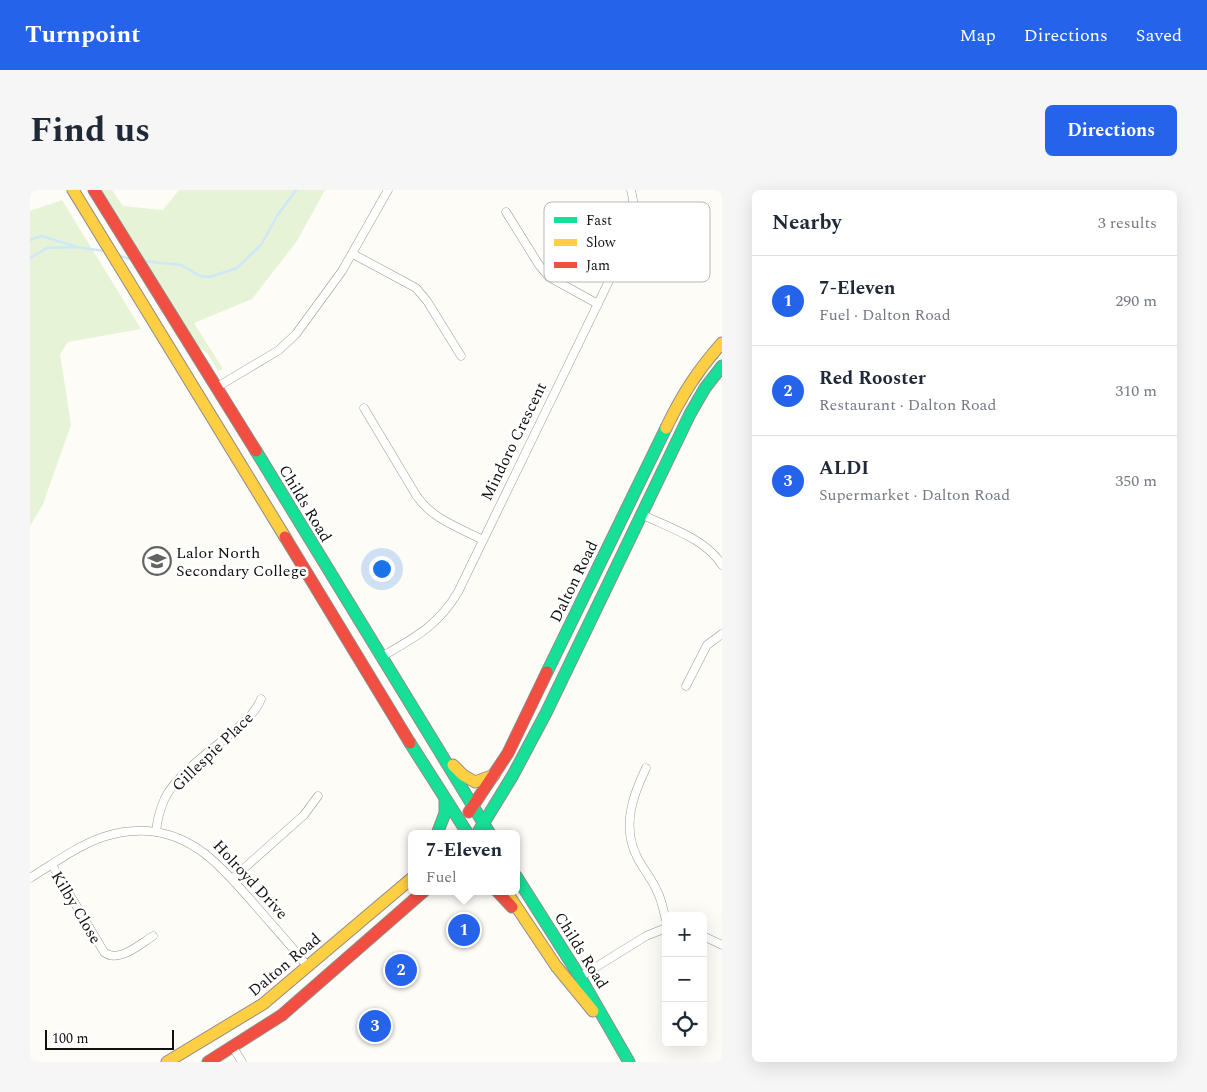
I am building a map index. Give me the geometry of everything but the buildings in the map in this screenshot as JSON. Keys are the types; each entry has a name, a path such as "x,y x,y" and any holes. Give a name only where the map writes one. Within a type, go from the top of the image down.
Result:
{"main road":[{"path":"73,190 445,800 465,829"},
{"name":"Childs Road","path":"94,190 382,657 473,808 483,830"},
{"name":"Dalton Road","path":"465,829 473,808 508,752 533,702 682,395 704,363 722,342"},
{"name":"Dalton Road","path":"483,830 546,712 694,406 722,366"},
{"path":"200,397 217,387"},
{"path":"626,508 641,514"},
{"name":"Mindoro Crescent","path":"365,668 382,657"},
{"path":"436,746 470,780 475,782 482,781 494,775"},
{"path":"439,830 445,813 445,800"},
{"name":"Dalton Road","path":"167,1062 255,1009 408,880"},
{"name":"Childs Road","path":"520,882 563,951 575,980 629,1062"},
{"path":"208,1062 276,1020 419,895"},
{"path":"501,895 525,921"},
{"name":"Childs Road","path":"509,895 556,966 575,980"},
{"path":"556,966 562,960 563,951"},
{"name":"Holroyd Drive","path":"307,966 320,982"}],"street":[{"path":"217,387 287,343 296,334 337,279 388,190"},
{"path":"506,212 544,271"},
{"path":"352,254 416,288 427,301 461,356"},
{"path":"558,282 598,304"},
{"name":"Mindoro Crescent","path":"382,657 420,634 444,614 458,592 609,282"},
{"path":"364,408 425,507 437,517 483,540"},
{"path":"641,514 697,541 712,552 722,565"},
{"path":"686,686 707,645 722,634"},
{"name":"Gillespie Place","path":"156,832 160,813 170,790 184,775 248,718 261,699"},
{"path":"646,768 632,801 629,830 636,856 660,897 664,912"},
{"path":"232,879 304,815 318,796"},
{"name":"Holroyd Drive","path":"30,878 90,842 104,836 135,831 156,832 184,840 196,846 214,860 307,966"},
{"name":"Kilby Close","path":"52,865 108,956 113,957 123,954 153,936"},
{"path":"575,980 646,936 662,930"},
{"path":"707,938 722,945"},
{"path":"233,1047 242,1062"}],"green space":[{"path":"100,190 112,190 123,206 163,210 179,190 325,190 297,241 252,299 194,323 223,369 218,371 207,353 194,344"},
{"path":"62,200 141,329 68,342 60,354 71,425 43,504 30,526 30,211"}],"waterway":[{"path":"144,261 181,265 200,276 210,277 237,268 261,245 277,216 296,190"},
{"path":"30,240 41,236 74,246"},
{"path":"30,258 47,248 75,247 105,251"},
{"path":"119,256 131,259"}],"traffic: fast":[{"path":"479,830 513,775 546,713 690,414 705,388 722,366"},
{"path":"547,672 666,428"},
{"path":"256,451 488,830"},
{"path":"410,743 465,830"},
{"path":"439,830 445,813 445,800"},
{"path":"520,882 580,977 629,1062"}],"traffic: slow":[{"path":"73,190 285,537"},
{"path":"666,428 691,384 722,343"},
{"path":"453,765 463,775 475,782 494,775"},
{"path":"167,1062 263,1004 408,881"},
{"path":"509,895 556,966 593,1011"}],"traffic: jam":[{"path":"94,190 256,451"},
{"path":"285,537 410,743"},
{"path":"469,812 508,753 547,672"},
{"path":"208,1062 282,1015 419,895"},
{"path":"501,895 512,907"}],"place":[{"name":"Lalor North Secondary College","path":"157,561"},
{"name":"7-Eleven","path":"464,930"},
{"name":"Red Rooster","path":"401,970"},
{"name":"ALDI","path":"375,1026"}]}
